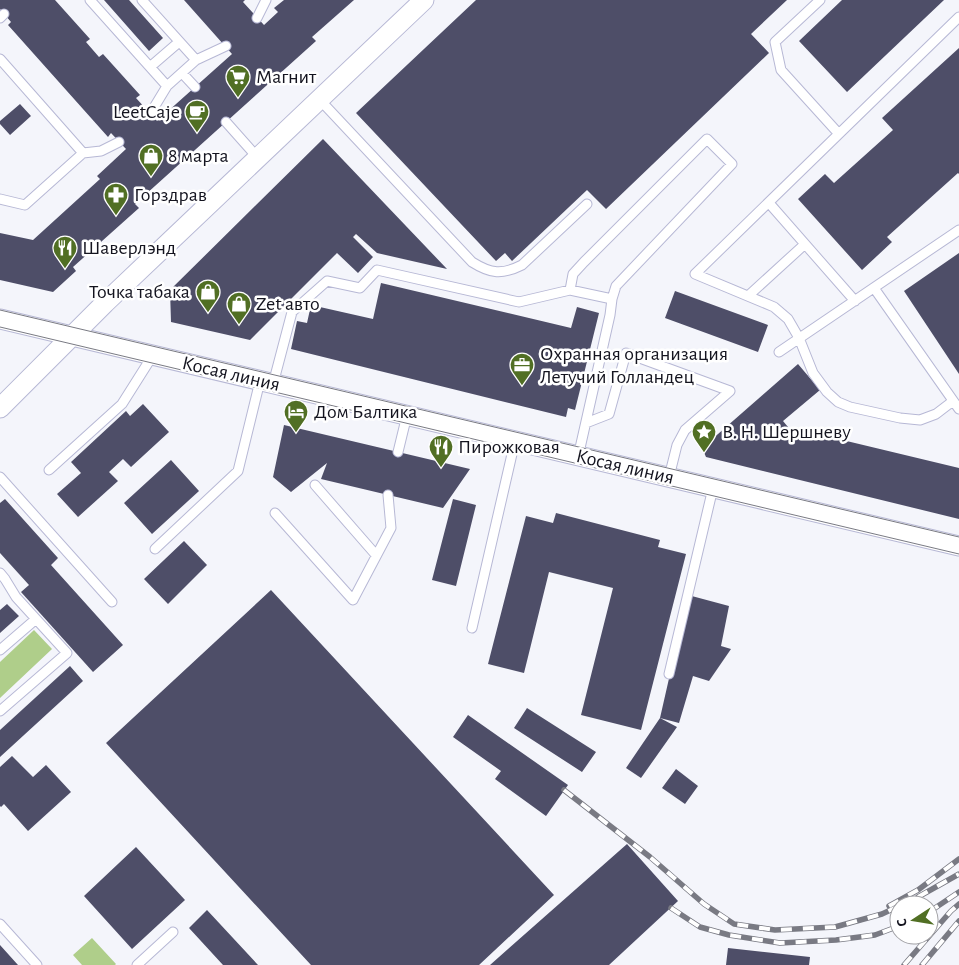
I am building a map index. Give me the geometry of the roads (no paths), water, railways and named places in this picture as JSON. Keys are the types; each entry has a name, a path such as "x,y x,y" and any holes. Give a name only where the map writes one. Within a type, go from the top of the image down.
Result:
{"street":[{"path":"0,408 105,303 424,0"},
{"name":"Косая линия","path":"0,319 959,546"}],"lane":[{"path":"90,0 167,86"},
{"path":"142,0 196,60"},
{"path":"257,18 266,0"},
{"path":"820,0 775,42 781,70 839,134"},
{"path":"953,402 936,414 920,420 900,418 850,407 838,402 813,373 799,338 788,319 774,308 695,274 959,17"},
{"path":"150,67 179,42"},
{"path":"150,114 167,86 196,60 226,46"},
{"path":"0,59 83,152"},
{"path":"182,73 195,88"},
{"path":"320,100 472,262 484,269 497,272 510,271 522,265 587,204"},
{"path":"226,122 258,158"},
{"path":"570,290 573,274 707,139 732,164 616,286 578,457"},
{"path":"0,199 25,205 83,152 101,151 119,142"},
{"path":"768,202 855,300"},
{"path":"779,352 959,230"},
{"path":"748,296 805,244"},
{"path":"155,549 238,471 292,312 327,281 360,288 377,270 519,302 570,290 612,299"},
{"path":"874,288 959,410"},
{"path":"586,423 609,414 626,353 730,391 685,430 677,445 669,478"},
{"path":"49,470 122,404 153,355"},
{"path":"398,452 407,415"},
{"path":"472,628 515,442"},
{"path":"0,477 112,602"},
{"path":"315,485 376,555"},
{"path":"670,674 713,488"},
{"path":"275,514 353,600 391,528 388,495"},
{"path":"0,711 67,653 16,597 2,578"},
{"path":"0,650 36,619"},
{"path":"0,924 37,965"},
{"path":"138,965 173,932"}],"tram line":[{"path":"0,310 959,537"},
{"path":"0,327 959,554"}],"railway":[{"path":"564,790 650,857 704,904 734,924 775,930 835,927 889,911"},
{"path":"909,895 959,859"},
{"path":"922,895 959,874"},
{"path":"939,905 959,892"},
{"path":"904,965 959,904"},
{"path":"671,908 700,927 729,935 780,943 836,940 875,935 889,930"},
{"path":"922,965 959,921"}],"place":[{"name":"Магнит","path":"238,98"},
{"name":"LeetCaje","path":"197,133"},
{"name":"8 марта","path":"151,177"},
{"name":"Горздрав","path":"116,216"},
{"name":"Шаверлэнд","path":"65,269"},
{"name":"Точка табака","path":"208,313"},
{"name":"Zet авто","path":"239,325"},
{"name":"Охранная организация Летучий Голландец","path":"522,386"},
{"name":"Дом Балтика","path":"296,433"},
{"name":"В. Н. Шершневу","path":"704,453"},
{"name":"Пирожковая","path":"441,468"}]}
